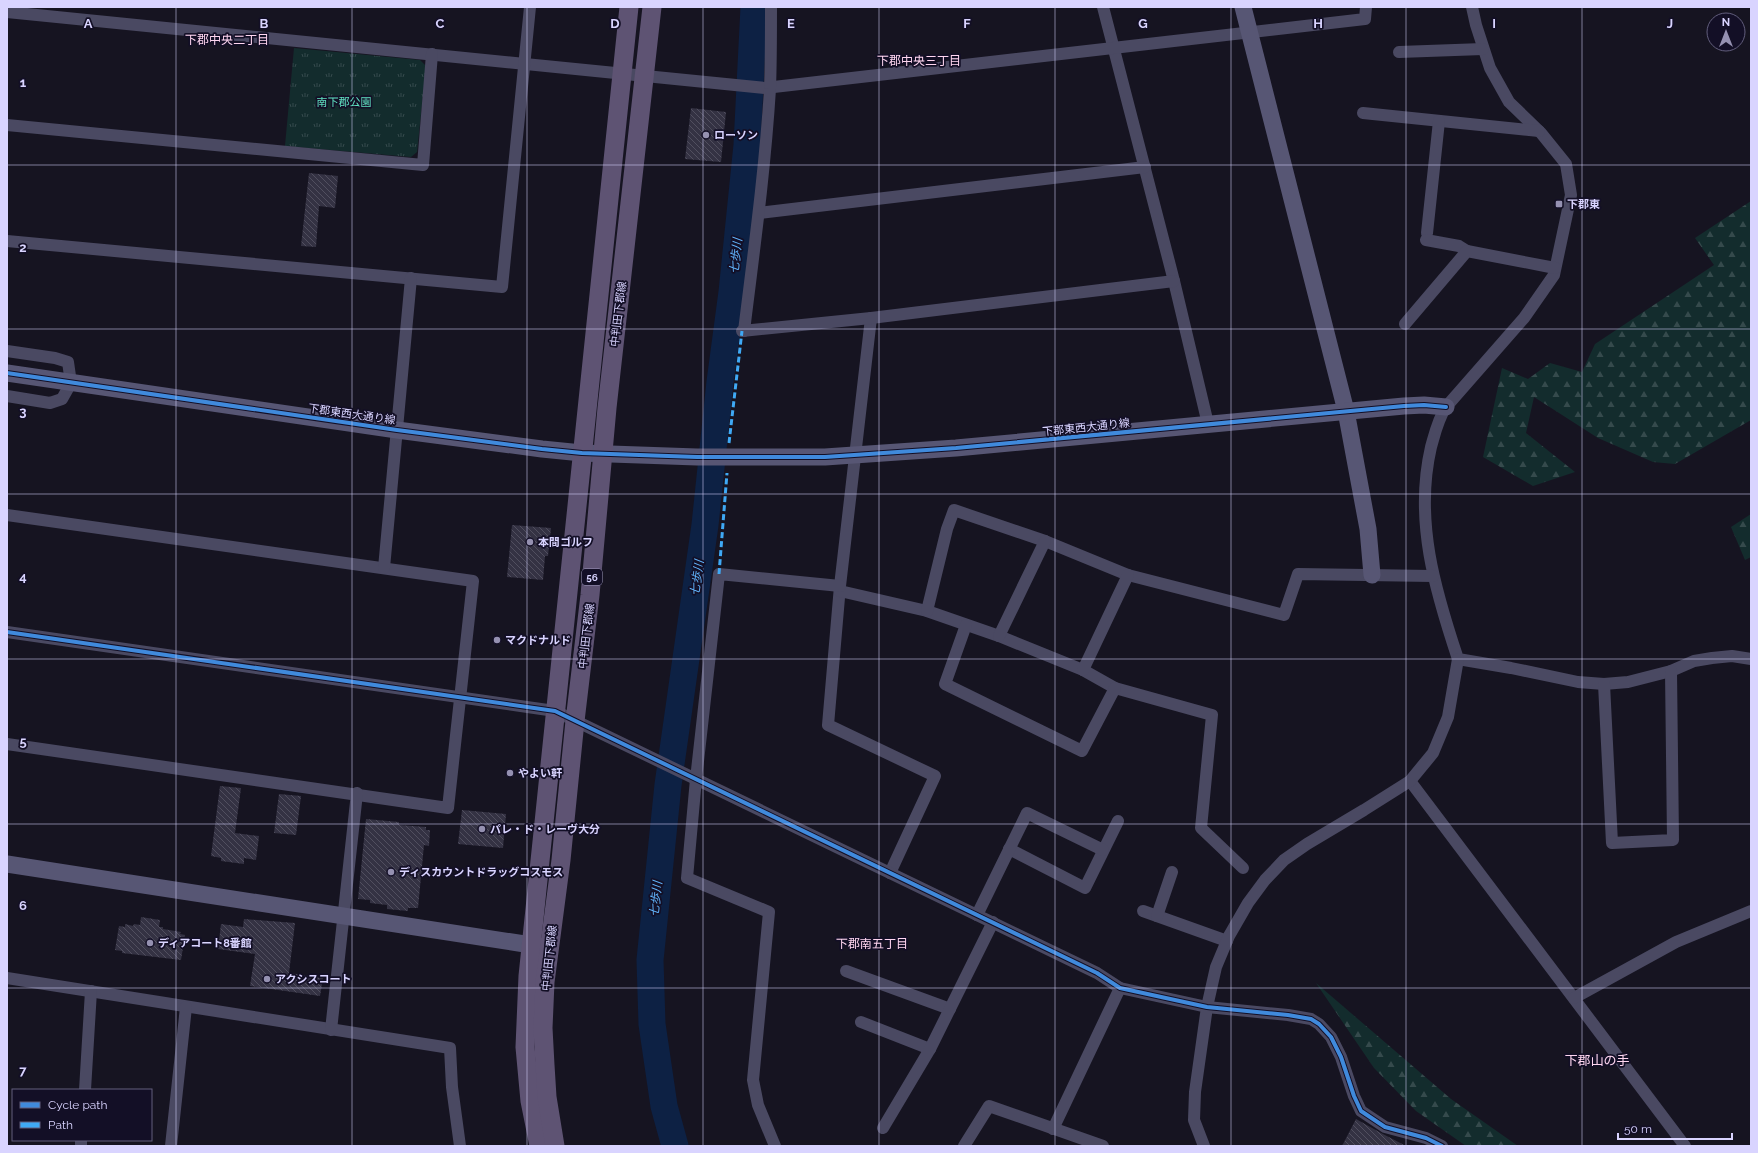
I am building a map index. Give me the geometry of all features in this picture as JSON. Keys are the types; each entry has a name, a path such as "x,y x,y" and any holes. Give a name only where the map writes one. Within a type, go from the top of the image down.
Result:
{"main road":[{"name":"中判田下郡線","path":"539,1146 530,1101 525,1047 530,945 629,7"},
{"name":"中判田下郡線","path":"555,1146 547,1097 543,1028 549,948 561,860 575,721 590,595 602,454 652,7"}],"street":[{"path":"7,240 502,287 530,7"},
{"path":"771,7 768,88 759,213 743,331 870,318 1174,281"},
{"path":"1103,7 1174,281 1208,424"},
{"path":"1243,7 1346,411 1366,515 1372,575"},
{"path":"7,12 622,72 768,88 1365,19 1366,7"},
{"path":"1204,1146 1194,1120 1195,1092 1207,1007 1216,967 1227,941 1248,903 1265,880 1284,860 1307,844 1410,781 1433,753 1448,717 1458,658 1433,576 1426,532 1424,506 1427,464 1436,429 1441,415 1446,407 1524,318 1554,275 1570,196 1566,164 1538,131 1509,102 1490,68 1483,49 1472,7"},
{"path":"1399,52 1483,49"},
{"path":"7,125 423,165 432,54"},
{"path":"1363,113 1538,131"},
{"path":"1439,121 1426,236 1459,246 1467,251 1555,268"},
{"path":"759,213 1145,168"},
{"path":"1405,324 1467,251"},
{"path":"384,568 410,278"},
{"path":"870,318 840,589 828,725 935,776 890,873"},
{"path":"7,351 55,358 68,362 71,383 62,399 50,403 7,396"},
{"name":"下郡東西大通り線","path":"7,373 396,430 582,454 728,458 790,458 856,455 1007,444 1404,406 1446,407"},
{"path":"927,611 947,529 954,510 1045,541 1128,575 1284,615 1298,574 1433,576"},
{"path":"7,515 473,581 448,808 7,744"},
{"path":"999,636 1045,541"},
{"path":"775,1146 758,1105 753,1080 769,912 686,878 693,777 719,574 840,589 927,611 999,636 1083,670 1115,688 1212,715 1201,828 1243,868"},
{"path":"1083,670 1128,575"},
{"path":"966,625 945,684 1082,751 1115,688"},
{"path":"7,632 555,711 993,922 1097,973 1120,988 1207,1007 1293,1015 1315,1022 1331,1037 1341,1056 1355,1100 1361,1111 1385,1127 1426,1138 1442,1146"},
{"path":"1458,658 1578,682 1604,684 1628,682 1671,671 1694,661 1732,656 1751,659"},
{"path":"1604,684 1612,843 1673,840 1671,671"},
{"path":"1410,781 1685,1146"},
{"path":"331,1030 357,794"},
{"path":"977,915 1027,813 1103,850"},
{"path":"1009,850 1085,888 1118,821"},
{"path":"7,864 549,948"},
{"path":"1157,916 1172,872"},
{"path":"1142,911 1227,941"},
{"path":"1574,998 1676,942 1751,911"},
{"path":"883,1128 930,1050 993,922"},
{"path":"846,970 950,1009"},
{"path":"7,978 450,1048 452,1087 460,1146"},
{"path":"1053,1129 1120,988"},
{"path":"85,1089 91,992"},
{"path":"171,1146 186,1007"},
{"path":"861,1022 930,1050"},
{"path":"964,1146 989,1106 1103,1146"}],"green space":[{"name":"南下郡公園","path":"294,48 420,60 426,66 417,152 411,157 285,146"},
{"path":"1751,201 1751,420 1675,464 1653,462 1598,438 1534,397 1526,433 1575,472 1533,486 1483,457 1502,368 1528,379 1550,363 1582,372 1595,344 1714,265 1695,238"},
{"path":"1751,514 1751,557 1745,560 1731,527"},
{"path":"1316,983 1451,1099 1518,1146 1466,1146 1416,1111 1374,1068"}],"building":[{"name":"ローソン","path":"691,108 726,112 721,162 685,159"},
{"path":"309,173 338,176 335,208 319,206 316,247 301,246"},
{"name":"本間ゴルフ","path":"512,525 551,528 548,556 545,556 543,580 507,577"},
{"path":"220,786 241,788 235,833 259,836 256,860 244,858 244,864 221,861 221,858 211,856"},
{"path":"279,794 301,796 296,835 274,833"},
{"name":"パレ・ド・レーヴ大分","path":"462,810 506,814 503,848 458,844"},
{"name":"ディスカウントドラッグコスモス","path":"366,819 399,822 399,825 426,827 426,830 430,830 429,846 424,845 418,908 408,908 408,911 387,909 387,905 370,903 370,900 358,899"},
{"name":"ディアコート8番館","path":"141,917 160,920 159,927 181,932 180,934 185,935 181,960 122,953 122,951 115,950 119,926 125,927 125,924 133,926 134,924 140,925"},
{"path":"244,919 295,923 289,973 323,978 320,996 250,986 255,954 218,949 221,924 243,927"},
{"path":"1356,1119 1381,1133 1406,1146 1342,1146"}],"waterway":[{"name":"七歩川","path":"675,1146 664,1106 652,1024 650,960 668,785 705,525 720,382 732,292 747,145 754,7"}],"marked path":[{"path":"729,443 742,331"},
{"path":"719,574 727,473"}],"cycle path":[{"path":"7,373 397,430 542,449 582,453 697,457 825,457 956,448 1404,406 1424,405 1446,407"},
{"path":"7,632 555,711 1097,973 1120,988 1207,1007 1288,1015 1311,1019 1319,1024 1331,1037 1341,1057 1354,1096 1361,1111 1385,1127 1426,1138 1442,1146"}],"place":[{"name":"ローソン","path":"706,135"},
{"name":"下郡東","path":"1559,204"},
{"name":"本間ゴルフ","path":"530,542"},
{"name":"マクドナルド","path":"497,640"},
{"name":"やよい軒","path":"510,773"},
{"name":"パレ・ド・レーヴ大分","path":"482,829"},
{"name":"ディスカウントドラッグコスモス","path":"391,872"},
{"name":"ディアコート8番館","path":"150,943"},
{"name":"アクシスコート","path":"267,979"}],"district":[{"name":"下郡中央二丁目","path":"227,40"},
{"name":"下郡中央三丁目","path":"919,61"},
{"name":"下郡南五丁目","path":"872,944"},
{"name":"下郡山の手","path":"1597,1060"}]}
